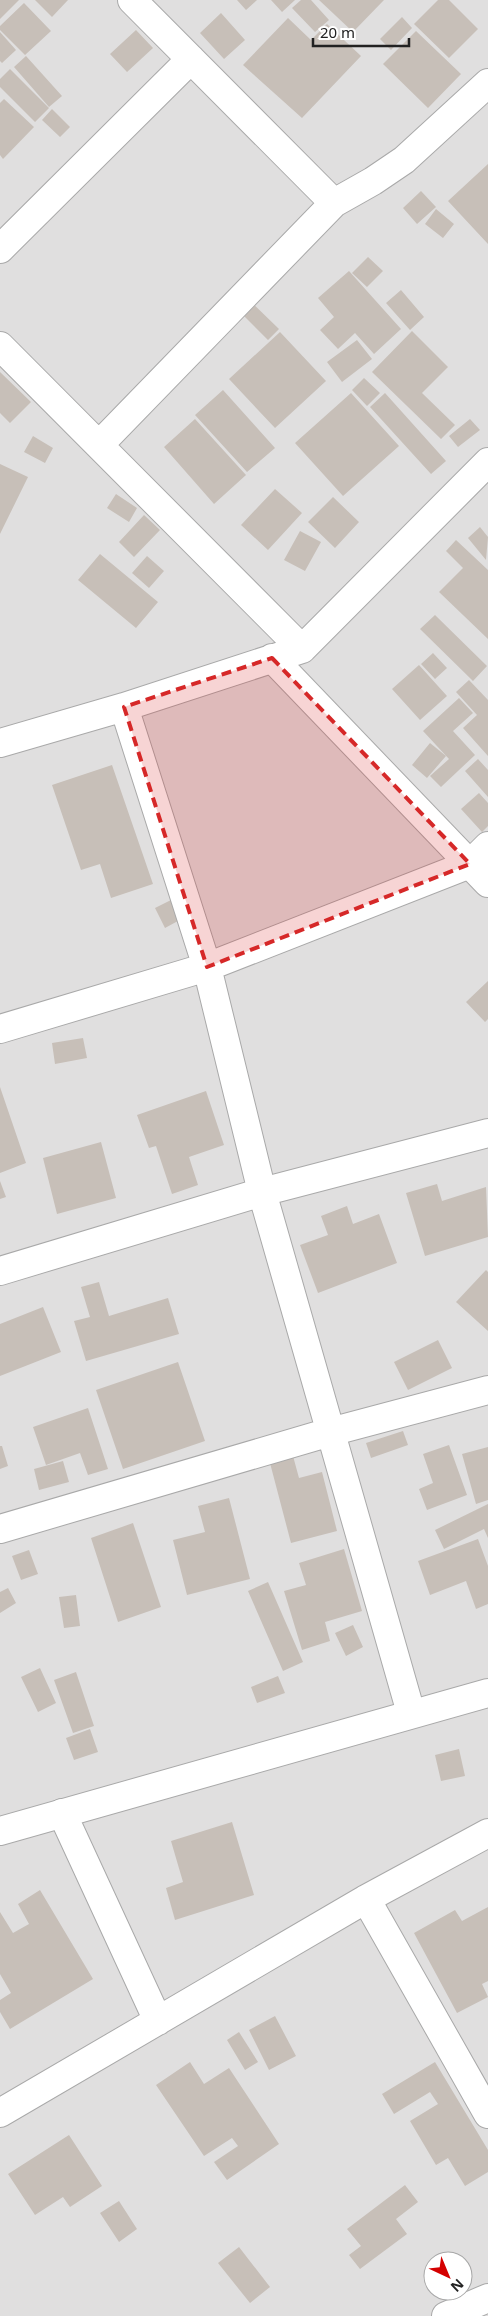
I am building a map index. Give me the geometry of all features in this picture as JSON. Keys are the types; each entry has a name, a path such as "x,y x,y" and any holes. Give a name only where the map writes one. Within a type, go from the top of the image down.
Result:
{"street":[{"path":"132,0 334,204"},
{"path":"0,249 191,59"},
{"path":"99,444 334,204 404,160 488,83"},
{"path":"0,346 302,648"},
{"path":"0,743 124,707 302,648 488,462"},
{"path":"0,1029 207,967 482,864 272,658"},
{"path":"124,707 207,967 262,1192 411,1713"},
{"path":"0,1271 262,1192 488,1133"},
{"path":"0,1529 330,1432 488,1390"},
{"path":"0,1831 411,1713 488,1693"},
{"path":"62,1813 158,2021"},
{"path":"0,2113 366,1900 488,1833"},
{"path":"366,1900 488,2114"},
{"path":"446,2316 488,2298"}],"highlighted area":[{"path":"272,658 470,864 207,967 124,707"}],"shaded area":[{"path":"0,0 488,0 488,2316 0,2316"}],"building":[{"path":"0,0 19,0 0,19"},
{"path":"35,0 68,0 52,17"},
{"path":"237,0 257,0 246,10"},
{"path":"271,0 295,0 282,12"},
{"path":"301,0 311,0 329,20 315,32 292,8"},
{"path":"319,0 384,0 353,32"},
{"path":"438,0 449,0 478,29 449,58 414,24"},
{"path":"24,3 51,31 25,55 0,30 0,26"},
{"path":"221,13 245,40 224,59 200,33"},
{"path":"402,17 412,28 391,50 380,39"},
{"path":"288,18 311,40 327,24 361,56 302,118 243,65"},
{"path":"136,30 153,48 127,72 110,54"},
{"path":"416,31 461,74 428,108 383,64"},
{"path":"0,32 16,50 2,63 0,61"},
{"path":"26,56 62,96 49,107 14,67"},
{"path":"10,69 49,108 35,122 0,87 0,79"},
{"path":"4,99 34,127 3,159 0,155 0,103"},
{"path":"52,109 70,127 60,137 42,120"},
{"path":"488,164 488,244 448,201"},
{"path":"421,191 436,207 417,224 403,208"},
{"path":"436,209 454,224 443,238 425,224"},
{"path":"368,257 383,271 367,287 352,273"},
{"path":"349,271 401,329 374,354 355,333 338,349 320,330 334,317 318,298"},
{"path":"401,290 424,317 410,330 386,303"},
{"path":"249,300 279,329 268,340 238,310"},
{"path":"412,331 448,367 422,393 455,425 441,439 372,372"},
{"path":"280,332 326,381 275,428 229,379"},
{"path":"357,340 372,359 342,382 327,362"},
{"path":"0,372 31,402 10,423 0,413"},
{"path":"364,378 380,393 367,406 352,390"},
{"path":"223,390 275,448 247,472 195,415"},
{"path":"351,393 399,446 343,496 295,443"},
{"path":"385,393 446,461 431,474 370,407"},
{"path":"195,419 246,475 214,504 164,447"},
{"path":"470,419 480,430 458,447 449,436"},
{"path":"33,436 53,448 45,463 24,452"},
{"path":"0,464 28,477 0,534"},
{"path":"275,489 302,513 268,550 241,525"},
{"path":"116,494 137,508 129,522 107,508"},
{"path":"333,497 359,522 335,548 308,522"},
{"path":"144,515 160,530 134,557 119,542"},
{"path":"480,527 488,537 486,560 468,538"},
{"path":"300,531 321,542 305,571 284,560"},
{"path":"456,540 488,570 488,639 439,592 463,568 446,551"},
{"path":"100,554 158,602 136,628 78,580"},
{"path":"147,556 164,571 149,588 132,573"},
{"path":"435,615 487,666 473,681 420,629"},
{"path":"433,653 447,668 435,679 421,664"},
{"path":"419,665 447,696 420,720 392,689"},
{"path":"469,680 488,700 488,756 463,728 477,715 456,692"},
{"path":"459,698 473,713 453,731 475,755 441,787 430,776 449,759 423,731"},
{"path":"430,743 446,756 427,778 412,765"},
{"path":"478,759 488,770 488,797 465,771"},
{"path":"112,765 153,884 111,898 100,864 81,870 52,785"},
{"path":"479,793 488,803 488,826 482,832 461,809"},
{"path":"179,896 189,915 165,928 155,908"},
{"path":"488,981 488,1019 485,1022 466,1002"},
{"path":"83,1038 87,1058 55,1064 52,1043"},
{"path":"0,1087 26,1163 0,1173"},
{"path":"206,1091 224,1145 189,1157 198,1185 172,1194 156,1146 149,1148 137,1115"},
{"path":"101,1142 116,1198 57,1214 43,1158"},
{"path":"0,1181 6,1197 0,1199"},
{"path":"437,1184 442,1201 486,1187 488,1237 425,1256 406,1193"},
{"path":"347,1206 353,1224 379,1214 397,1263 318,1293 300,1245 328,1235 321,1216"},
{"path":"486,1270 488,1272 488,1331 456,1302"},
{"path":"99,1282 109,1316 168,1298 179,1334 86,1361 74,1321 90,1317 81,1287"},
{"path":"43,1307 61,1352 0,1376 0,1324"},
{"path":"438,1340 452,1368 408,1390 394,1362"},
{"path":"178,1362 205,1441 123,1469 96,1390"},
{"path":"88,1408 108,1469 88,1475 80,1453 46,1465 33,1427"},
{"path":"403,1431 408,1445 371,1458 366,1443"},
{"path":"449,1445 467,1495 427,1510 419,1489 433,1483 423,1454"},
{"path":"0,1446 2,1446 8,1466 0,1469"},
{"path":"488,1447 488,1500 476,1504 462,1454"},
{"path":"293,1456 299,1478 322,1472 337,1531 291,1543 270,1463"},
{"path":"63,1461 69,1482 39,1490 34,1469"},
{"path":"229,1498 250,1579 187,1595 173,1540 205,1532 198,1506"},
{"path":"488,1504 488,1538 484,1529 444,1549 435,1530"},
{"path":"133,1523 161,1607 118,1622 91,1538"},
{"path":"478,1539 488,1566 488,1604 476,1609 466,1581 430,1595 418,1561"},
{"path":"344,1549 362,1611 325,1622 330,1641 302,1650 284,1591 306,1585 299,1563"},
{"path":"29,1550 38,1574 21,1580 12,1556"},
{"path":"268,1582 303,1662 283,1671 248,1591"},
{"path":"8,1588 16,1603 0,1613 0,1592"},
{"path":"76,1595 80,1626 64,1628 59,1597"},
{"path":"353,1625 363,1647 346,1656 335,1633"},
{"path":"40,1668 56,1703 38,1712 21,1677"},
{"path":"76,1672 94,1726 73,1733 54,1680"},
{"path":"278,1676 285,1693 257,1703 251,1687"},
{"path":"90,1729 98,1752 74,1760 66,1738"},
{"path":"459,1749 465,1776 441,1781 435,1755"},
{"path":"232,1822 254,1895 175,1920 166,1888 183,1882 171,1841"},
{"path":"40,1890 93,1979 10,2029 0,2012 0,2000 11,1993 0,1974 0,1912 13,1933 29,1924 18,1904"},
{"path":"488,1907 488,1981 482,1984 488,1997 457,2013 414,1933 455,1910 462,1921"},
{"path":"275,2016 296,2056 269,2070 249,2030"},
{"path":"239,2032 258,2062 245,2070 227,2040"},
{"path":"190,2062 204,2084 229,2068 279,2144 227,2180 214,2162 238,2146 232,2138 204,2156 156,2085"},
{"path":"435,2062 488,2150 488,2172 465,2186 448,2158 436,2165 410,2121 438,2104 430,2092 394,2114 382,2094"},
{"path":"69,2135 102,2186 70,2207 63,2197 35,2215 8,2174"},
{"path":"405,2185 418,2202 396,2219 407,2234 360,2269 349,2255 361,2246 347,2229"},
{"path":"119,2201 137,2229 119,2242 100,2213"},
{"path":"239,2247 270,2287 250,2303 218,2263"}]}
